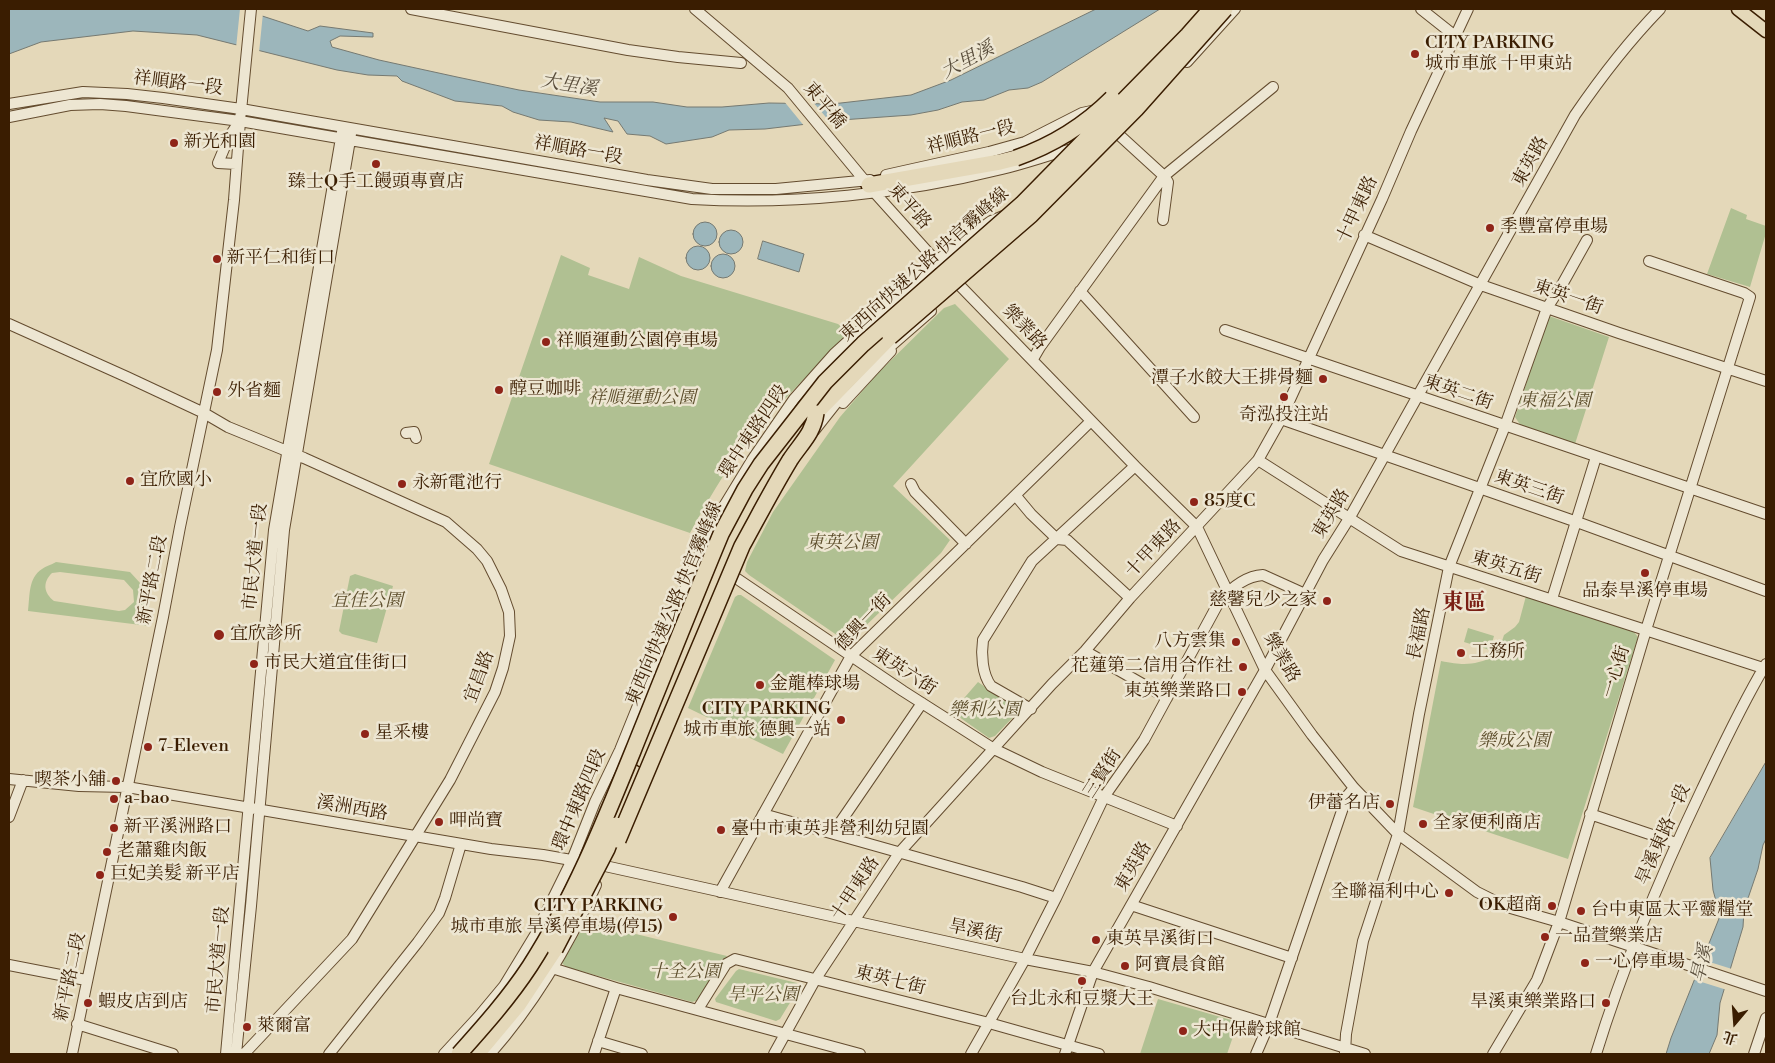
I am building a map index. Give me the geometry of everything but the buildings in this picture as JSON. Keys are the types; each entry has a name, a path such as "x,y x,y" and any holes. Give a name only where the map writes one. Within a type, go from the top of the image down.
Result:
{"highway":[{"path":"867,183 1000,162 1049,145 1090,119 1204,9"},
{"name":"東西向快速公路 快官霧峰線","path":"459,1054 487,1024 530,966 596,843 721,534 761,464 825,382 870,338 1022,204 1211,9"},
{"name":"東西向快速公路 快官霧峰線","path":"477,1054 518,1005 555,949 607,849 695,631 744,518 784,454 816,413 890,337 1031,215 1136,109 1225,9"},
{"path":"618,840 742,546 787,466 814,426 816,413"}],"main road":[{"path":"1738,9 1766,31"}],"street":[{"name":"新平路二段","path":"72,1054 217,350 251,9"},
{"path":"412,9 678,57 741,63"},
{"name":"東平橋","path":"695,9 788,88 867,183"},
{"name":"環中東路四段","path":"618,840 625,812 719,581 759,500 840,398 875,360 1006,245 1065,188 1201,48 1235,9"},
{"path":"1421,9 1455,36"},
{"name":"十甲東路","path":"774,1054 816,980 899,853 1258,460 1281,419 1468,9"},
{"name":"東英路","path":"1066,1049 1093,972 1265,670 1323,560 1350,518 1575,115 1602,76 1638,32 1660,9"},
{"path":"1033,359 1164,176 1273,87"},
{"name":"祥順路一段","path":"9,104 72,93 96,92 136,95 241,109 637,178 712,189 776,189 867,183 914,186 1000,170 1114,136"},
{"name":"祥順路一段","path":"9,117 70,105 100,104 240,121 692,199 780,201 867,183 911,169 1025,142 1082,113 1093,110 1119,112 1134,116"},
{"path":"236,164 218,163 229,137 240,121"},
{"name":"市民大道一段","path":"226,1054 292,453 347,127"},
{"path":"1114,136 1164,176 1168,182 1163,220"},
{"name":"東平路","path":"867,183 936,261"},
{"name":"環中東路四段","path":"445,1054 504,986 535,935 572,860 595,802 620,750 697,560 724,506 794,399 834,354 936,261 991,221 1065,188"},
{"name":"東英一街","path":"1364,235 1481,285 1766,381"},
{"name":"長福路","path":"1345,1051 1346,1034 1363,941 1398,834 1449,567 1505,426 1546,308 1563,283 1587,240"},
{"name":"樂業路","path":"936,261 1135,466 1197,526 1265,670 1354,788 1398,834 1489,899 1507,907 1559,922 1765,991"},
{"name":"一心街","path":"1492,1054 1537,980 1559,922 1646,630 1750,297 1744,292 1649,261"},
{"path":"1080,291 1194,417"},
{"name":"宜昌路","path":"9,324 204,413 228,427 292,453 446,522 477,549 487,561 502,589 509,612 510,636 503,668 496,692 450,780 352,939 244,1054"},
{"name":"環中東路四段","path":"490,1054 526,1008 578,926 618,840 632,820 664,747 733,576 782,483 839,408 910,330"},
{"name":"東英二街","path":"1225,330 1766,514"},
{"name":"東英三街","path":"1281,419 1577,522 1766,591"},
{"name":"德興一街","path":"720,892 851,656 1091,421"},
{"path":"1552,599 1596,457"},
{"name":"東英五街","path":"1258,460 1401,551 1646,630 1765,665"},
{"path":"1031,709 990,686 984,670 983,640 1032,561 1135,466"},
{"path":"911,484 915,492 966,544"},
{"path":"1016,496 1031,514 1057,539 1067,540 1130,598"},
{"name":"三賢街","path":"971,1054 1024,960 1104,797 1144,740 1219,602 1228,590 1263,574 1305,594"},
{"name":"東英六街","path":"733,576 994,749 1042,772 1177,826"},
{"path":"1085,651 1166,698"},
{"name":"旱溪東路一段","path":"1596,1054 1633,948 1676,843 1765,665"},
{"path":"833,833 922,703"},
{"name":"溪洲西路","path":"9,779 79,786 127,787 416,837 572,860"},
{"path":"9,817 22,780"},
{"path":"1256,1054 1269,1024 1347,796 1354,788"},
{"name":"市民大道一段","path":"236,1054 254,810"},
{"path":"763,814 1056,898"},
{"path":"1590,814 1676,843"},
{"path":"329,1054 439,913 461,844"},
{"name":"旱溪街","path":"572,860 1024,960 1093,972 1269,1024 1345,1051 1365,1054"},
{"path":"1131,905 1292,958"},
{"name":"東英七街","path":"698,1009 726,964 735,959 989,1022 1066,1049 1099,1054"},
{"path":"9,965 86,980"},
{"path":"552,968 616,988 860,1054"},
{"path":"594,1054 616,988"},
{"path":"1754,1054 1766,1018"},
{"path":"77,1024 173,1054"},
{"path":"598,1041 642,1054"}],"green space":[{"path":"1731,208 1747,215 1746,219 1766,226 1766,233 1750,287 1707,274"},
{"name":"祥順運動公園","path":"561,255 590,268 588,275 629,289 639,257 681,276 838,324 849,333 783,401 737,455 690,533 489,464"},
{"name":"東英公園","path":"955,304 1009,359 893,486 950,540 941,553 847,642 749,575 745,571 747,562 773,512 840,417 877,374 944,308"},
{"name":"東福公園","path":"1549,316 1609,337 1575,444 1521,426 1515,417"},
{"path":"56,562 130,572 141,584 146,597 145,603 135,613 149,615 149,626 28,611 30,588 34,577 42,569","holes":["60,572 124,580 133,590 134,602 125,610 119,611 54,601 46,591 47,580 52,573"]},
{"name":"宜佳公園","path":"355,574 393,586 377,643 342,634 339,631 350,576"},
{"name":"金龍棒球場","path":"741,595 835,660 783,754 688,708 735,597"},
{"name":"樂成公園","path":"1526,596 1633,631 1638,637 1568,859 1413,807 1441,661 1469,664 1497,656 1504,635 1519,622"},
{"path":"1468,628 1494,636 1490,650 1464,642"},
{"name":"樂利公園","path":"978,682 1014,707 1016,714 995,736 989,738 952,712"},
{"name":"十全公園","path":"586,922 727,956 699,1000 692,1002 566,967 562,963"},
{"name":"旱平公園","path":"739,969 797,983 799,988 780,1019 776,1021 716,1002 715,999"},
{"name":"大中保齡球館","path":"1158,999 1238,1022 1227,1054 1140,1054"}],"water":[{"path":"9,9 241,9 308,31 320,26 373,33 373,37 340,36 330,41 332,47 379,60 519,90 600,102 653,102 687,107 722,107 769,103 832,104 911,95 951,80 1096,9 1160,9 1042,82 1028,88 1009,90 984,100 962,102 938,110 911,115 841,120 765,129 729,130 712,137 666,144 650,136 627,134 618,121 604,118 613,132 571,122 539,120 513,112 502,106 455,101 402,81 397,76 368,75 337,70 197,35 133,31 41,42 9,54"},
{"path":"705,222 713,226 717,234 713,242 705,246 697,242 693,234 697,226"},
{"path":"731,230 739,234 743,242 739,250 731,254 723,250 719,242 723,234"},
{"path":"763,241 804,254 799,272 758,259"},
{"path":"698,246 706,250 710,258 706,266 698,270 690,266 686,258 690,250"},
{"path":"723,254 731,258 735,266 731,274 723,278 715,274 711,266 715,258"},
{"name":"旱溪","path":"1766,762 1766,839 1744,910 1743,927 1720,1003 1717,1035 1709,1054 1666,1054 1720,916 1713,890 1710,858"}],"pier":[{"path":"240,9 250,9 263,13 259,53 236,48"},
{"path":"783,100 812,101 831,123 805,127"},
{"path":"1700,959 1732,969 1727,990 1692,979"}],"place":[{"name":"CITY PARKING 城市車旅 十甲東站","path":"1415,54"},
{"name":"新光和園","path":"174,143"},
{"name":"臻士Q手工饅頭專賣店","path":"376,164"},
{"name":"季豐富停車場","path":"1490,228"},
{"name":"新平仁和街口","path":"217,259"},
{"name":"祥順運動公園停車場","path":"546,342"},
{"name":"潭子水餃大王排骨麵","path":"1323,379"},
{"name":"醇豆咖啡","path":"499,390"},
{"name":"外省麵","path":"217,392"},
{"name":"奇泓投注站","path":"1284,397"},
{"name":"宜欣國小","path":"130,481"},
{"name":"永新電池行","path":"402,484"},
{"name":"85度C","path":"1194,502"},
{"name":"品泰旱溪停車場","path":"1645,573"},
{"name":"慈馨兒少之家","path":"1327,601"},
{"name":"宜欣診所","path":"219,635"},
{"name":"八方雲集","path":"1236,642"},
{"name":"工務所","path":"1461,653"},
{"name":"市民大道宜佳街口","path":"254,664"},
{"name":"花蓮第二信用合作社","path":"1243,667"},
{"name":"金龍棒球場","path":"760,685"},
{"name":"東英樂業路口","path":"1242,692"},
{"name":"CITY PARKING 城市車旅 德興一站","path":"841,720"},
{"name":"星釆樓","path":"365,734"},
{"name":"7-Eleven","path":"148,747"},
{"name":"喫茶小舖","path":"116,781"},
{"name":"a-bao","path":"114,799"},
{"name":"伊蕾名店","path":"1390,804"},
{"name":"呷尚寶","path":"439,822"},
{"name":"全家便利商店","path":"1423,824"},
{"name":"新平溪洲路口","path":"114,828"},
{"name":"臺中市東英非營利幼兒園","path":"721,830"},
{"name":"老蕭雞肉飯","path":"107,852"},
{"name":"巨妃美髮 新平店","path":"100,875"},
{"name":"全聯福利中心","path":"1449,893"},
{"name":"OK超商","path":"1552,906"},
{"name":"台中東區太平靈糧堂","path":"1581,911"},
{"name":"CITY PARKING 城市車旅 旱溪停車場(停15)","path":"673,917"},
{"name":"一品萱樂業店","path":"1545,937"},
{"name":"東英旱溪街口","path":"1096,940"},
{"name":"一心停車場","path":"1585,963"},
{"name":"阿寶晨食館","path":"1125,966"},
{"name":"台北永和豆漿大王","path":"1082,981"},
{"name":"蝦皮店到店","path":"88,1003"},
{"name":"旱溪東樂業路口","path":"1606,1003"},
{"name":"萊爾富","path":"247,1027"},
{"name":"大中保齡球館","path":"1183,1031"}],"district":[{"name":"東區","path":"1464,604"}],"water label":[{"name":"大里溪","path":"968,61"},
{"name":"大里溪","path":"569,86"}]}
